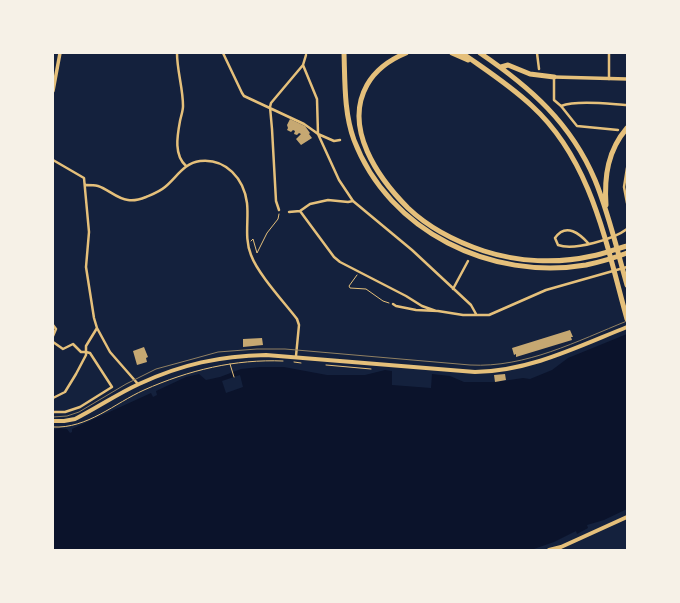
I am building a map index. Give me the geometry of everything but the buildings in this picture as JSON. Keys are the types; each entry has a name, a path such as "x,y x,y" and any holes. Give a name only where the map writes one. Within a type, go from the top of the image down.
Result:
{"highway":[{"path":"344,53 348,116 353,138 372,176 382,190 402,211 426,231 441,240 476,256 504,263 533,267 586,265 608,260 627,253"},
{"path":"406,53 390,60 380,68 370,80 360,101 358,118 361,136 374,164 388,185 409,209 430,225 452,238 485,251 510,257 544,260 573,259 593,256 627,246"},
{"path":"452,53 477,64"},
{"path":"462,53 512,88 533,106 556,132 568,149 583,176 595,206 627,318"},
{"path":"480,53 501,67 534,94 563,125 590,170 608,216"},
{"path":"501,67 508,65 530,74 554,76"},
{"path":"627,128 613,150 607,167 605,195 608,216 627,285"}],"main road":[{"path":"53,421 75,419 138,384 170,371 204,361 236,356 296,356 488,372 535,363 627,327"},
{"path":"549,550 561,547 627,517"}],"street":[{"path":"53,91 60,53"},
{"path":"177,53 177,66 183,107 178,137 178,153 181,161 186,166"},
{"path":"223,53 244,96 304,124 318,134 334,141 340,140"},
{"path":"537,53 539,69"},
{"path":"609,53 609,79"},
{"path":"279,210 276,200 270,107 271,103 303,66 306,55"},
{"path":"303,66 317,99 318,134 339,180 353,201 412,250 471,305 476,314"},
{"path":"618,130 581,128 575,124 561,106 554,100 554,76 627,79"},
{"path":"561,106 581,103 627,105"},
{"path":"53,160 84,178 86,185 86,208 89,232 86,267 97,328 110,352 138,384"},
{"path":"86,185 98,186 128,200 139,199 158,192 186,166 193,162 204,160 223,164 236,175 246,197 248,245 255,265 297,319 299,325 296,356"},
{"path":"627,168 624,187 627,203"},
{"path":"289,212 300,211 310,204 328,200 353,201"},
{"path":"300,211 334,257 345,265 406,296 422,306 438,312"},
{"path":"589,244 580,234 570,230 560,233 556,238 558,245 563,247 589,244 610,239 627,229"},
{"path":"453,289 468,261"},
{"path":"393,304 416,310 463,315 489,315 546,290 627,267"},
{"path":"53,325 56,329 53,336"},
{"path":"53,398 65,392 86,355 86,346 97,328"},
{"path":"53,342 63,349 73,344 81,352 90,353 112,387 80,407 66,412 53,412"}],"path":[{"path":"248,245 253,239 257,253 267,233 278,219 279,210"},
{"path":"355,270 357,272 357,276 349,286 350,288 366,289 383,301 393,304"},
{"path":"53,427 66,427 81,423 106,411 135,394 181,375 226,364 257,361 285,361"},
{"path":"290,362 303,363"},
{"path":"230,364 234,377"},
{"path":"325,365 371,369"}],"water":[{"path":"627,334 627,509 604,520 587,525 588,528 577,534 576,531 554,542 531,550 53,550 53,430 60,428 67,429 70,433 72,432 72,429 151,393 153,397 157,395 156,391 186,377 199,374 206,380 220,377 241,369 284,367 327,375 365,375 385,370 392,371 392,385 431,388 432,374 450,376 464,382 496,382 523,378 530,379 552,370 568,358"}],"pier":[{"path":"240,375 243,387 226,393 222,381"}],"tram line":[{"path":"53,417 67,416 79,412 126,384 156,369 218,352 257,349 285,349 470,365 491,365 531,358 551,352 627,321"}]}
